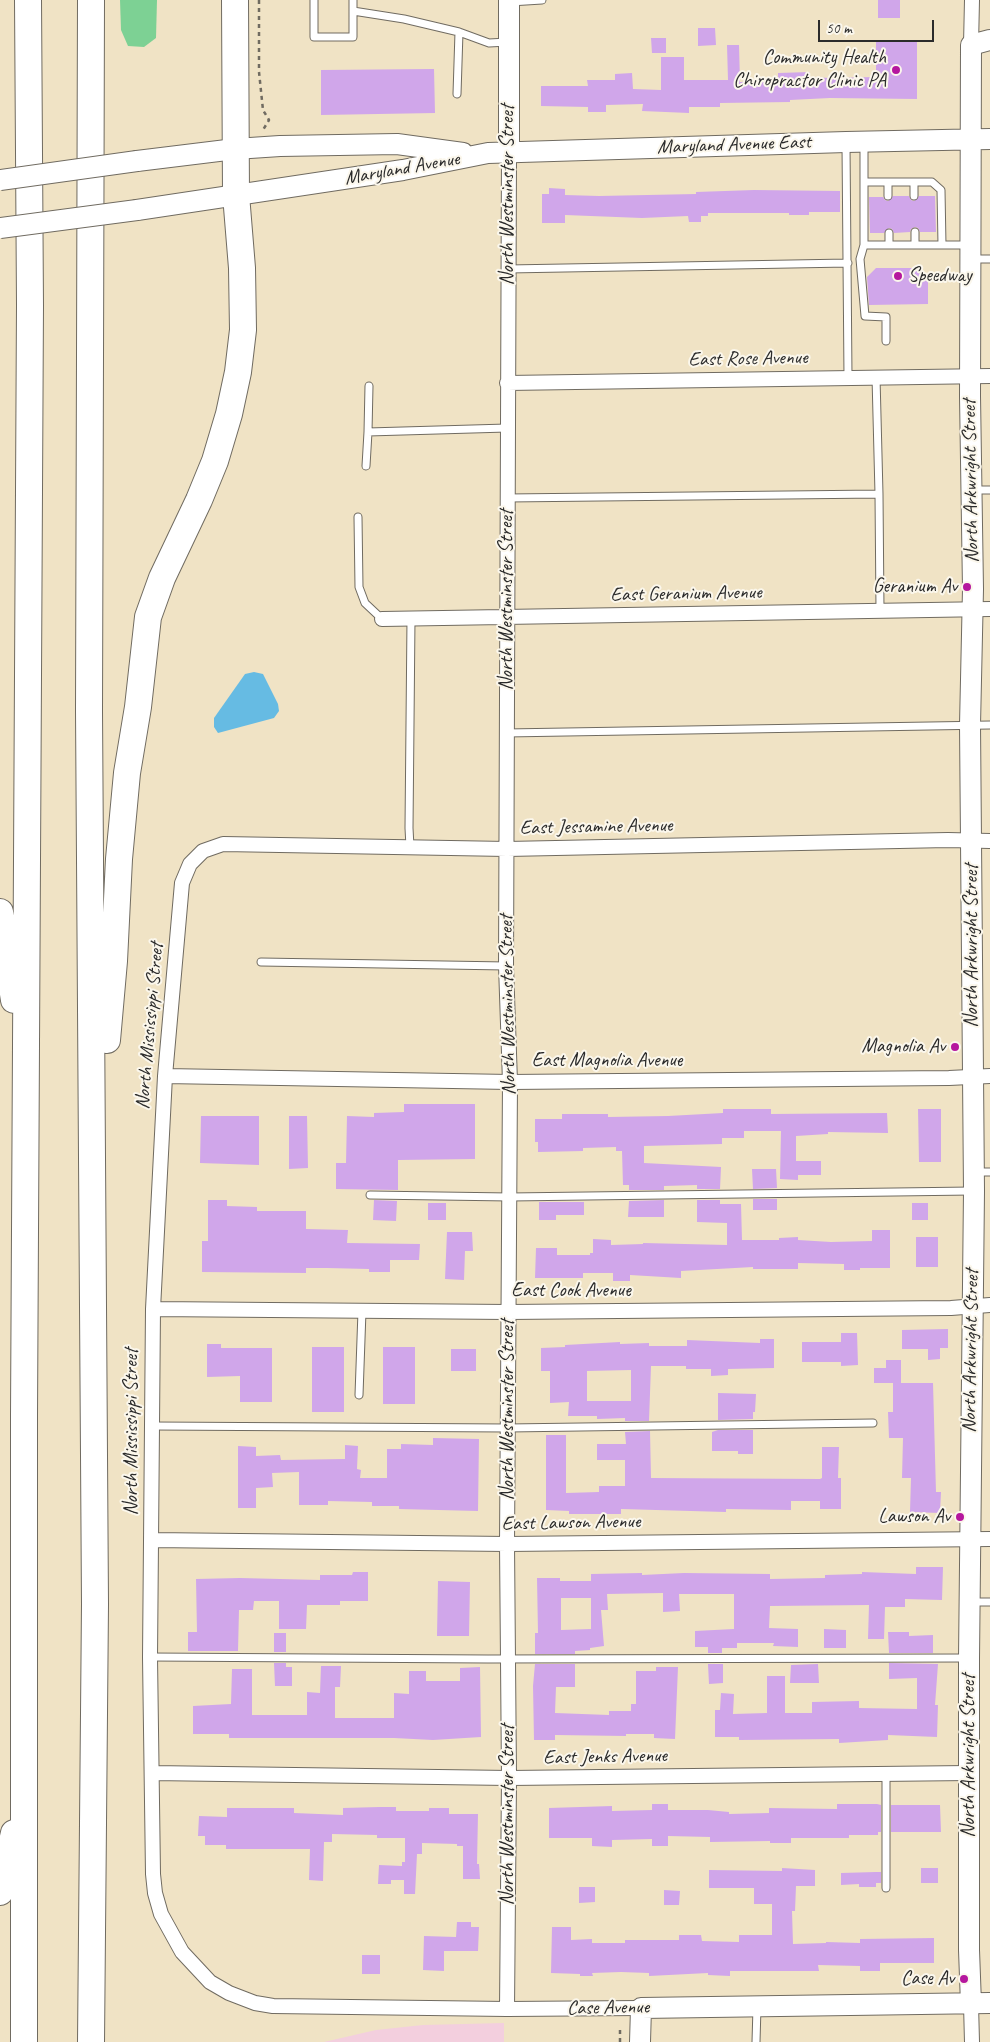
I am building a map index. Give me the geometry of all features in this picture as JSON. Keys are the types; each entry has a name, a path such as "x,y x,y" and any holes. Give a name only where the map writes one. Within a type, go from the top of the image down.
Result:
{"highway":[{"path":"24,2042 30,324 28,0"},
{"path":"90,2042 95,1614 89,721 91,0"},
{"path":"93,1199 114,960 118,859 127,773 138,706 148,617 162,578 199,500 215,461 229,414 238,372 243,330 242,268 236,195 235,0"},
{"path":"0,912 7,947 26,1095"},
{"path":"0,1892 24,1794"},
{"path":"92,1924 104,2042"}],"street":[{"name":"North Arkwright Street","path":"972,0 981,42 980,140 970,252 970,376 980,490 973,589 981,609 981,1076 979,1178 981,1306 969,1540 969,1940 981,2003 972,2042"},
{"name":"North Westminster Street","path":"506,2010 510,1778 507,1544 510,1082 506,966 509,1"},
{"name":"Maryland Avenue East","path":"478,154 980,140"},
{"name":"Maryland Avenue","path":"0,180 235,149 280,146 398,144 478,154"},
{"name":"Maryland Avenue","path":"0,228 403,170 478,154"},
{"name":"East Rose Avenue","path":"507,383 990,376"},
{"name":"East Geranium Avenue","path":"382,618 981,609"},
{"name":"East Jessamine Avenue","path":"203,851 223,844 507,849 939,840 981,842"},
{"name":"North Mississippi Street","path":"203,851 190,864 182,883 165,1076 153,1309 150,1657 152,1874 161,1914 170,1934 195,1968 210,1982 229,1993"},
{"name":"East Magnolia Avenue","path":"165,1076 510,1082 949,1078 981,1076"},
{"name":"East Cook Avenue","path":"153,1309 508,1312 981,1306"},
{"name":"East Lawson Avenue","path":"152,1540 507,1544 990,1539"},
{"name":"East Jenks Avenue","path":"152,1773 510,1778 969,1773"},
{"name":"Case Avenue","path":"229,1993 255,2003 292,2008 506,2010 981,2003"},
{"path":"640,2042 641,2008"}],"lane":[{"path":"314,0 314,37 353,37 353,0"},
{"path":"509,1 542,0"},
{"path":"353,12 404,19 459,32 489,43 509,42"},
{"path":"457,94 459,32"},
{"path":"855,142 864,182 864,245 860,259 865,316 886,317 886,341"},
{"path":"848,377 848,263 855,142"},
{"path":"864,182 932,182 941,190 942,245"},
{"path":"888,182 888,196"},
{"path":"914,182 914,196"},
{"path":"915,232 915,245"},
{"path":"889,233 889,245"},
{"path":"864,245 942,245 990,259"},
{"path":"508,269 848,263"},
{"path":"876,377 880,610"},
{"path":"366,466 369,386"},
{"path":"368,432 507,428"},
{"path":"507,498 879,494"},
{"path":"358,517 358,587 365,603 382,618"},
{"path":"410,847 411,618"},
{"path":"506,733 980,725"},
{"path":"261,962 506,966"},
{"path":"370,1196 510,1197 979,1178"},
{"path":"359,1395 362,1310"},
{"path":"153,1426 508,1428 874,1423"},
{"path":"969,1602 990,1602"},
{"path":"150,1657 507,1659 969,1658"},
{"path":"886,1774 886,1888"},
{"path":"756,2042 757,2007"}],"path":[{"path":"259,0 260,81 263,110 269,120 263,129"},
{"path":"620,2030 620,2042"}],"shaded area":[{"path":"504,2023 504,2042 324,2042 376,2030 423,2025"}],"green space":[{"path":"120,0 157,0 156,38 144,47 128,46 121,30"}],"water":[{"path":"254,672 263,674 278,704 279,711 274,718 218,733 214,727 214,718 245,674"}],"building":[{"path":"878,0 900,0 900,18 878,18"},
{"path":"698,28 715,28 716,45 698,46"},
{"path":"651,38 666,38 666,53 652,53"},
{"path":"876,41 917,41 917,99 830,98 790,100 790,102 720,103 720,107 689,107 689,113 642,111 643,104 606,105 606,112 588,112 588,107 541,106 541,86 588,86 587,80 615,80 615,74 632,73 633,89 661,90 661,57 684,57 684,80 728,80 727,45 739,45 740,82 778,81 778,73 810,72 810,77 830,78 876,77"},
{"path":"434,69 435,113 321,115 321,70"},
{"path":"549,188 565,189 565,195 599,196 696,194 696,192 754,190 840,191 840,212 809,212 809,215 789,215 789,213 708,213 708,216 701,216 701,222 689,222 688,216 642,218 565,215 565,223 542,223 542,194 549,194"},
{"path":"893,196 909,196 914,201 919,196 935,196 936,232 920,232 915,227 910,232 894,233 889,228 884,233 870,233 869,197 883,197 888,201"},
{"path":"876,268 918,268 928,276 928,304 869,305 867,277"},
{"path":"404,1104 475,1104 475,1159 398,1160 398,1190 336,1189 336,1163 346,1163 347,1116 374,1117 374,1113 404,1112"},
{"path":"723,1109 771,1109 771,1114 887,1113 888,1133 828,1132 828,1134 796,1136 796,1161 821,1161 821,1175 798,1175 798,1180 780,1179 781,1131 744,1131 744,1138 722,1138 722,1144 644,1146 644,1163 721,1167 720,1189 697,1189 697,1185 664,1186 664,1190 629,1190 629,1185 623,1185 622,1151 616,1151 616,1147 583,1148 583,1151 538,1152 538,1142 535,1142 535,1119 562,1119 562,1114 608,1114 608,1117 668,1116 723,1113"},
{"path":"918,1109 941,1109 941,1162 919,1162"},
{"path":"201,1116 259,1116 259,1165 200,1163"},
{"path":"289,1116 307,1116 308,1168 289,1169"},
{"path":"752,1169 776,1169 777,1188 753,1189"},
{"path":"753,1199 777,1199 777,1210 753,1210"},
{"path":"208,1200 227,1200 227,1206 257,1207 257,1211 306,1211 306,1229 348,1230 347,1243 420,1244 419,1260 390,1260 390,1272 369,1272 369,1269 306,1268 306,1273 202,1272 202,1241 208,1241"},
{"path":"374,1200 397,1201 396,1221 373,1220"},
{"path":"664,1200 664,1217 628,1217 629,1201"},
{"path":"697,1200 720,1200 720,1204 741,1204 742,1240 779,1240 779,1238 798,1237 798,1240 831,1242 872,1241 872,1230 890,1230 890,1268 844,1270 844,1264 798,1263 798,1269 753,1269 753,1267 681,1271 681,1278 630,1275 630,1281 613,1281 613,1273 583,1273 583,1278 535,1278 536,1248 557,1248 557,1255 590,1255 590,1253 593,1253 593,1239 611,1240 611,1245 643,1243 727,1245 727,1223 697,1222"},
{"path":"539,1202 584,1202 584,1215 556,1215 556,1220 539,1220"},
{"path":"428,1203 446,1203 446,1220 428,1220"},
{"path":"912,1203 928,1203 928,1220 912,1220"},
{"path":"447,1232 472,1232 473,1251 465,1251 464,1280 445,1279"},
{"path":"916,1237 938,1237 938,1267 916,1267"},
{"path":"948,1329 948,1348 940,1348 940,1359 928,1360 928,1349 902,1349 902,1330"},
{"path":"841,1333 857,1333 858,1365 841,1366 841,1362 802,1362 802,1342 841,1342"},
{"path":"760,1339 774,1339 774,1368 728,1369 728,1375 711,1376 711,1369 686,1369 686,1366 651,1366 649,1421 625,1421 625,1418 597,1419 597,1416 568,1416 569,1402 550,1403 550,1371 541,1371 541,1348 620,1342 620,1344 649,1343 649,1346 687,1346 687,1340 760,1343","holes":["631,1370 631,1401 587,1401 587,1371"]},
{"path":"207,1344 221,1344 221,1348 272,1348 272,1402 240,1402 240,1376 207,1377"},
{"path":"312,1347 344,1347 344,1412 312,1412"},
{"path":"383,1347 415,1347 415,1404 383,1404"},
{"path":"451,1349 476,1349 476,1371 451,1371"},
{"path":"886,1360 901,1360 901,1383 933,1383 936,1492 941,1492 940,1513 910,1512 911,1478 902,1478 903,1438 889,1438 888,1412 893,1412 893,1383 874,1383 874,1368 886,1368"},
{"path":"718,1393 756,1394 753,1419 718,1420"},
{"path":"718,1430 753,1430 753,1454 738,1454 738,1451 712,1451 712,1432"},
{"path":"650,1431 651,1478 820,1479 822,1478 822,1447 839,1447 838,1478 841,1478 841,1509 820,1509 820,1501 791,1501 791,1510 726,1509 726,1512 621,1509 621,1514 569,1514 569,1511 546,1510 546,1435 566,1435 566,1493 599,1492 599,1486 625,1486 625,1460 597,1460 597,1444 626,1444 625,1432"},
{"path":"433,1438 479,1439 478,1511 399,1509 399,1506 372,1506 372,1502 328,1501 328,1505 299,1505 299,1472 272,1473 273,1487 256,1488 256,1508 238,1508 238,1446 256,1447 256,1456 280,1455 281,1460 345,1459 345,1445 358,1446 357,1469 361,1470 360,1478 387,1478 387,1449 401,1449 401,1444 433,1445"},
{"path":"916,1567 943,1567 942,1600 905,1599 905,1607 885,1607 884,1639 868,1639 869,1605 770,1606 769,1628 798,1629 798,1647 773,1646 774,1643 737,1643 737,1648 722,1648 722,1653 708,1653 708,1647 695,1647 695,1631 734,1629 734,1594 679,1594 680,1611 663,1612 663,1593 607,1594 608,1610 601,1610 604,1646 590,1648 590,1650 575,1651 575,1654 535,1654 535,1633 538,1633 537,1578 560,1578 560,1581 591,1581 591,1574 642,1573 642,1575 684,1573 770,1574 770,1579 825,1578 825,1575 862,1574 862,1572 916,1574","holes":["561,1598 591,1598 591,1629 561,1630"]},
{"path":"353,1572 368,1572 368,1601 340,1601 340,1605 307,1605 306,1629 279,1629 279,1601 254,1601 253,1610 239,1610 238,1651 188,1651 188,1632 197,1632 196,1579 320,1580 320,1575 352,1575"},
{"path":"438,1581 470,1582 469,1636 437,1636"},
{"path":"824,1629 846,1630 846,1648 824,1648"},
{"path":"888,1632 909,1632 909,1636 933,1635 933,1653 889,1653"},
{"path":"274,1633 286,1633 286,1652 274,1652"},
{"path":"274,1663 286,1663 286,1667 292,1667 292,1686 275,1686"},
{"path":"889,1663 938,1664 935,1705 938,1705 937,1737 888,1735 888,1740 839,1743 839,1739 739,1740 739,1737 715,1737 715,1710 720,1710 721,1693 734,1694 733,1714 767,1713 767,1676 785,1676 785,1713 812,1713 812,1702 859,1701 859,1708 917,1709 917,1678 889,1679"},
{"path":"535,1664 575,1664 575,1687 556,1687 555,1713 609,1715 609,1711 631,1711 631,1704 636,1704 636,1671 656,1671 656,1667 678,1667 675,1739 654,1738 654,1734 626,1734 626,1736 555,1735 555,1740 534,1740 533,1686"},
{"path":"708,1664 723,1664 723,1683 709,1684"},
{"path":"818,1664 819,1683 790,1683 791,1665"},
{"path":"321,1666 341,1666 340,1687 335,1687 335,1718 394,1718 394,1693 409,1694 409,1671 426,1671 426,1681 460,1681 460,1668 480,1667 481,1737 433,1740 394,1738 229,1738 229,1734 193,1734 193,1706 231,1704 232,1669 252,1669 252,1715 307,1715 307,1692 320,1693"},
{"path":"652,1804 668,1804 668,1810 708,1810 729,1812 729,1814 769,1813 769,1808 837,1809 837,1804 877,1804 881,1805 881,1832 878,1832 878,1835 849,1835 849,1838 791,1838 791,1843 770,1843 770,1841 710,1842 710,1837 668,1836 668,1846 652,1846 652,1839 612,1840 612,1847 592,1846 592,1838 549,1838 549,1808 612,1806 612,1811 652,1810"},
{"path":"891,1805 940,1805 941,1832 891,1832"},
{"path":"396,1807 396,1811 429,1811 429,1808 449,1808 449,1814 478,1814 477,1864 479,1864 480,1879 463,1879 463,1846 457,1846 457,1844 422,1843 422,1854 417,1854 415,1894 404,1894 404,1880 391,1880 391,1884 378,1884 379,1865 402,1866 402,1862 405,1862 405,1838 377,1838 377,1835 332,1834 332,1842 324,1842 323,1881 309,1880 310,1849 226,1849 226,1845 205,1845 205,1836 198,1836 199,1816 227,1817 227,1808 294,1808 294,1813 343,1815 343,1808"},
{"path":"782,1868 815,1870 815,1886 796,1886 795,1911 792,1911 793,1944 826,1942 860,1943 860,1939 934,1938 934,1963 880,1963 880,1971 860,1971 860,1966 818,1965 819,1971 730,1971 730,1976 708,1975 708,1973 649,1976 649,1973 621,1972 592,1973 593,1976 580,1976 580,1974 551,1973 552,1927 571,1927 571,1940 592,1939 592,1943 625,1943 625,1940 679,1940 679,1935 701,1935 702,1941 739,1942 739,1935 772,1935 772,1904 754,1904 754,1888 709,1888 709,1870 782,1871"},
{"path":"921,1868 938,1868 938,1883 921,1883"},
{"path":"881,1872 881,1883 876,1883 876,1887 859,1887 859,1884 841,1885 841,1873"},
{"path":"579,1887 595,1887 595,1902 579,1903"},
{"path":"664,1890 680,1891 679,1905 664,1905"},
{"path":"457,1922 471,1922 471,1927 479,1927 478,1951 444,1951 444,1971 423,1970 424,1936 456,1937"},
{"path":"362,1955 380,1955 380,1974 362,1974"}],"place":[{"name":"Community Health Chiropractor Clinic PA","path":"896,70"},
{"name":"Speedway","path":"898,276"},
{"name":"Geranium Av","path":"967,587"},
{"name":"Magnolia Av","path":"955,1047"},
{"name":"Lawson Av","path":"960,1517"},
{"name":"Case Av","path":"964,1979"}]}
